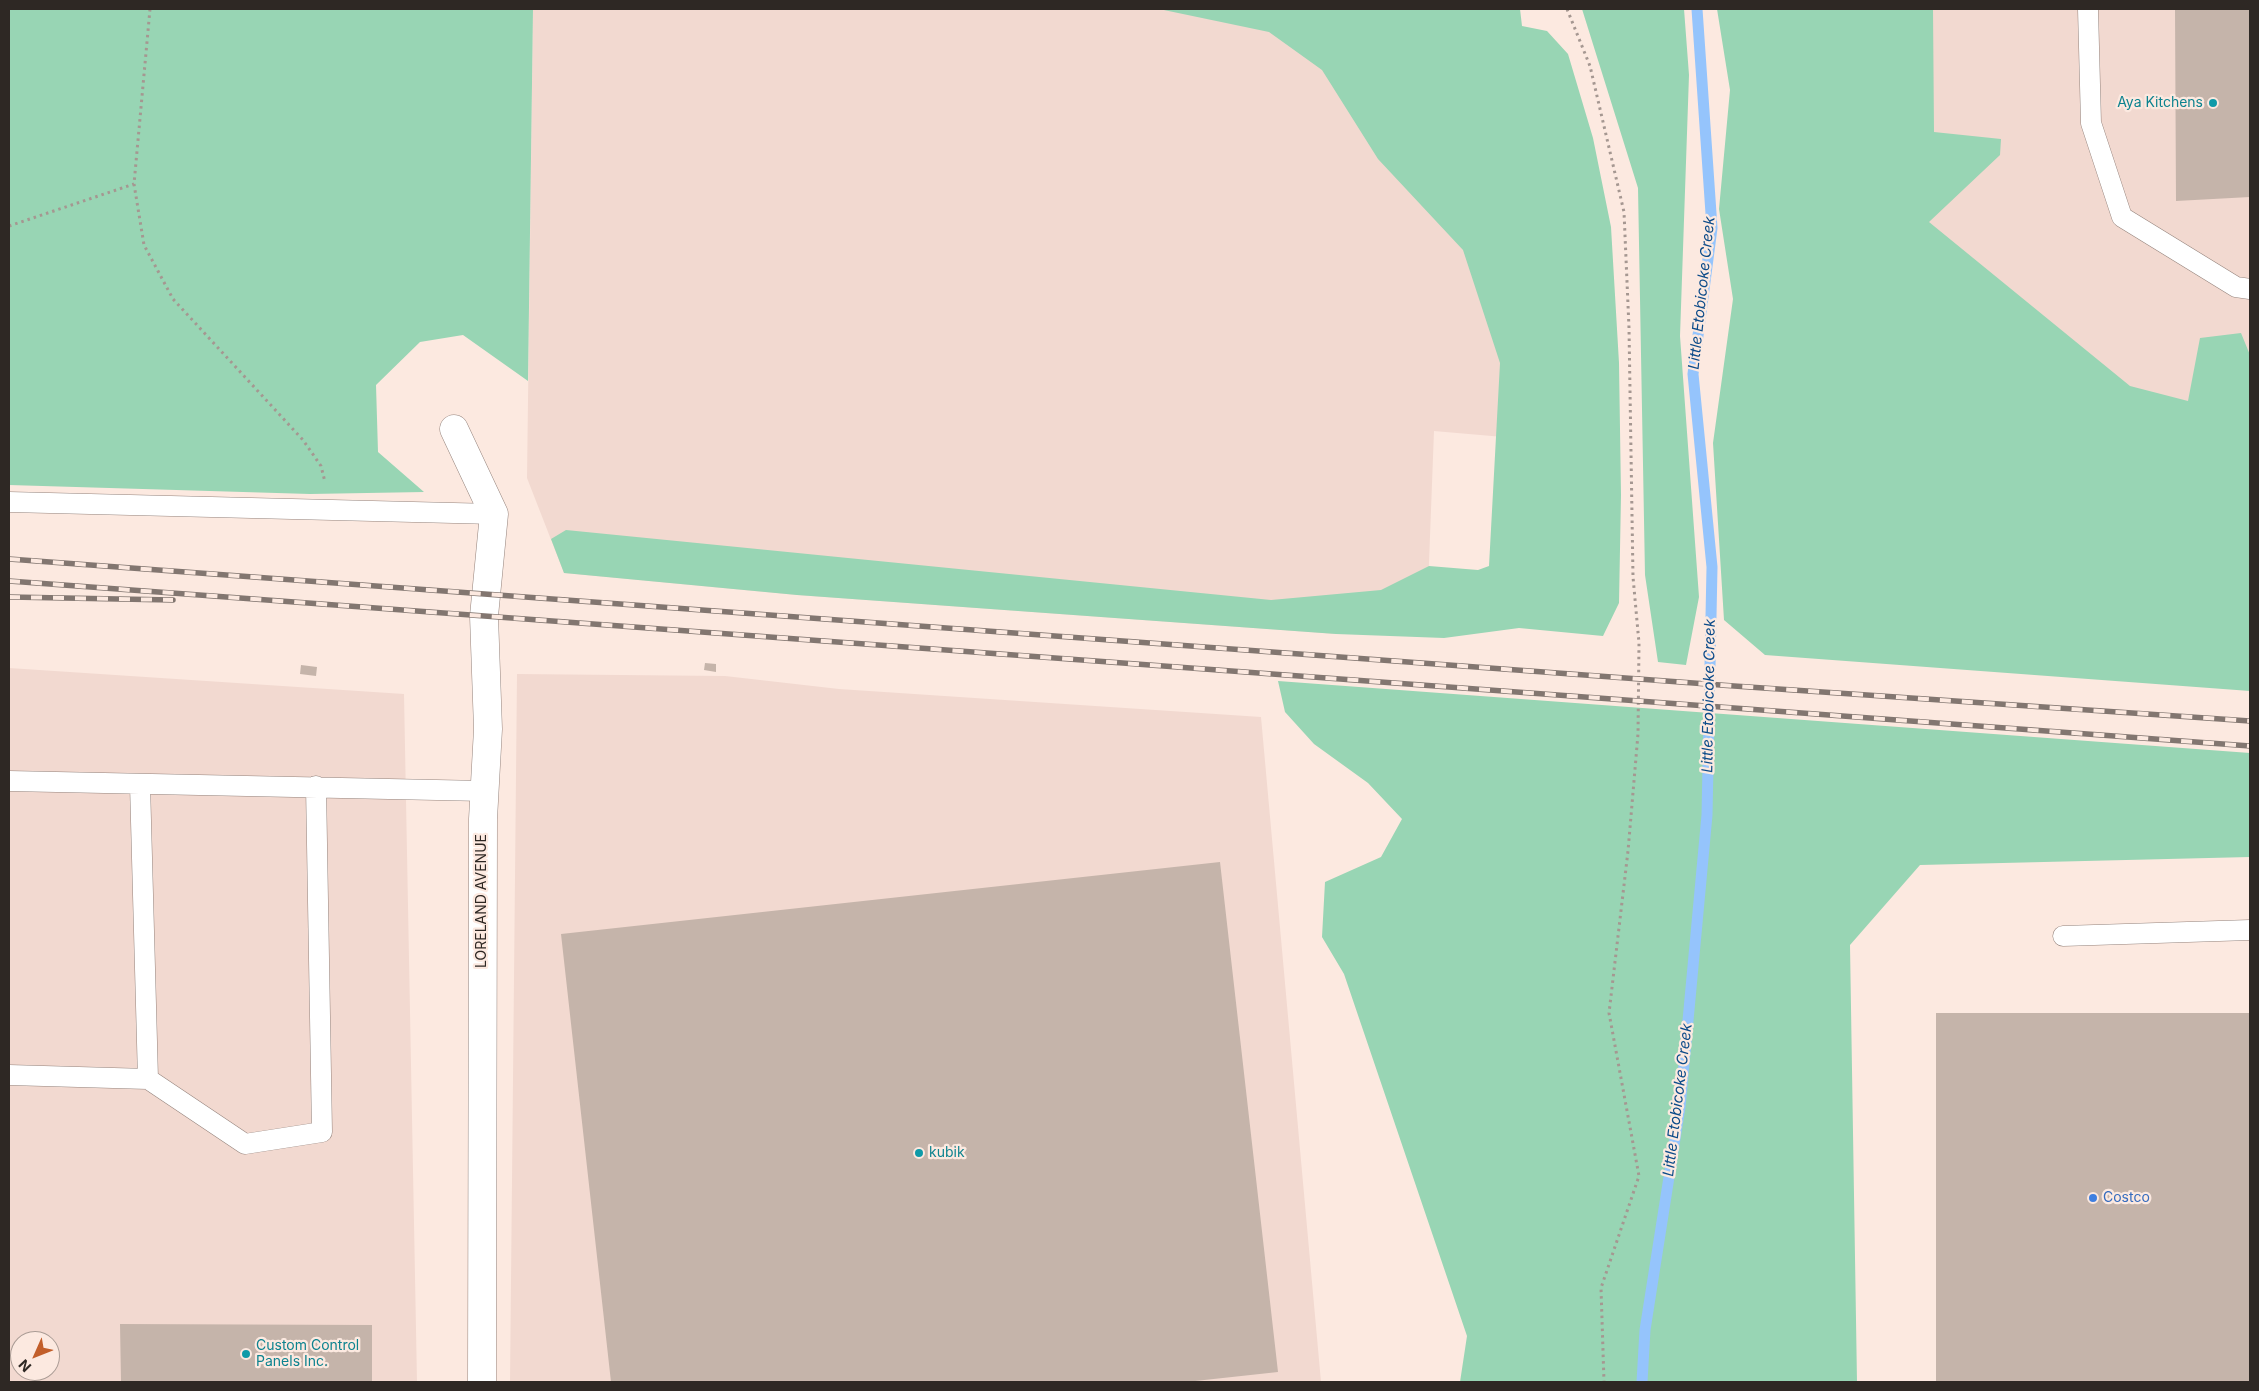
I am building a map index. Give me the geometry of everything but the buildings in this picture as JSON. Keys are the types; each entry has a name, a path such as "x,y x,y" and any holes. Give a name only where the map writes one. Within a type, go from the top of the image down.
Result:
{"street":[{"path":"454,429 494,514"},
{"name":"LORELAND AVENUE","path":"482,1382 484,791 488,729 484,616 494,514"}],"lane":[{"path":"2088,9 2091,123 2122,217 2236,287 2250,289"},
{"path":"9,502 494,514"},
{"path":"9,781 484,791"},
{"path":"140,784 148,1079"},
{"path":"9,1075 148,1079 245,1144 322,1132 316,786"},
{"path":"2063,936 2250,930"}],"path":[{"path":"150,9 134,184 144,245 173,299 303,440 321,466 333,510"},
{"path":"1567,9 1590,66 1624,212 1630,328 1633,577 1639,643 1638,734 1628,851 1610,1014 1639,1176 1601,1288 1604,1382"},
{"path":"9,226 134,184"}],"shaded area":[{"path":"533,9 1409,9 1561,442 1434,431 1428,589 1336,634 797,595 564,573 527,478"},
{"path":"1795,9 2250,9 2250,658 1864,628"},
{"path":"9,668 404,694 417,1382 9,1382"},
{"name":"kubik","path":"517,674 725,676 839,689 1261,717 1321,1382 510,1382"}],"green space":[{"path":"9,9 533,9 528,381 463,335 420,342 376,385 378,452 424,492 310,494 9,485"},
{"path":"1159,9 1520,9 1522,26 1547,31 1568,54 1593,138 1611,227 1619,363 1621,495 1619,603 1603,636 1519,628 1444,638 1336,634 797,595 564,573 551,539 566,530 1271,600 1381,590 1429,566 1478,570 1489,566 1500,363 1463,250 1378,159 1322,70 1269,32"},
{"path":"1582,9 1684,9 1689,75 1680,336 1699,597 1686,665 1658,662 1645,575 1638,188"},
{"path":"1717,9 1933,9 1934,132 2001,139 2000,155 1929,222 2130,386 2188,401 2200,338 2241,333 2250,355 2250,691 1765,655 1724,620 1713,443 1733,299 1719,209 1730,90"},
{"path":"1278,681 2250,753 2250,857 1920,865 1850,945 1857,1382 1460,1382 1467,1336 1344,974 1322,937 1325,882 1381,857 1402,819 1368,783 1314,744 1285,712"}],"waterway":[{"name":"Little Etobicoke Creek","path":"1642,1382 1645,1330 1680,1107 1707,815 1712,567 1693,374 1712,228 1697,9"}],"railway":[{"path":"9,559 1734,686 2250,721"},
{"path":"9,581 2250,746"},
{"path":"9,597 173,600"}],"place":[{"name":"Aya Kitchens","path":"2213,103"},
{"name":"kubik","path":"919,1153"},
{"name":"Costco","path":"2093,1198"},
{"name":"Custom Control Panels Inc.","path":"246,1354"}]}
